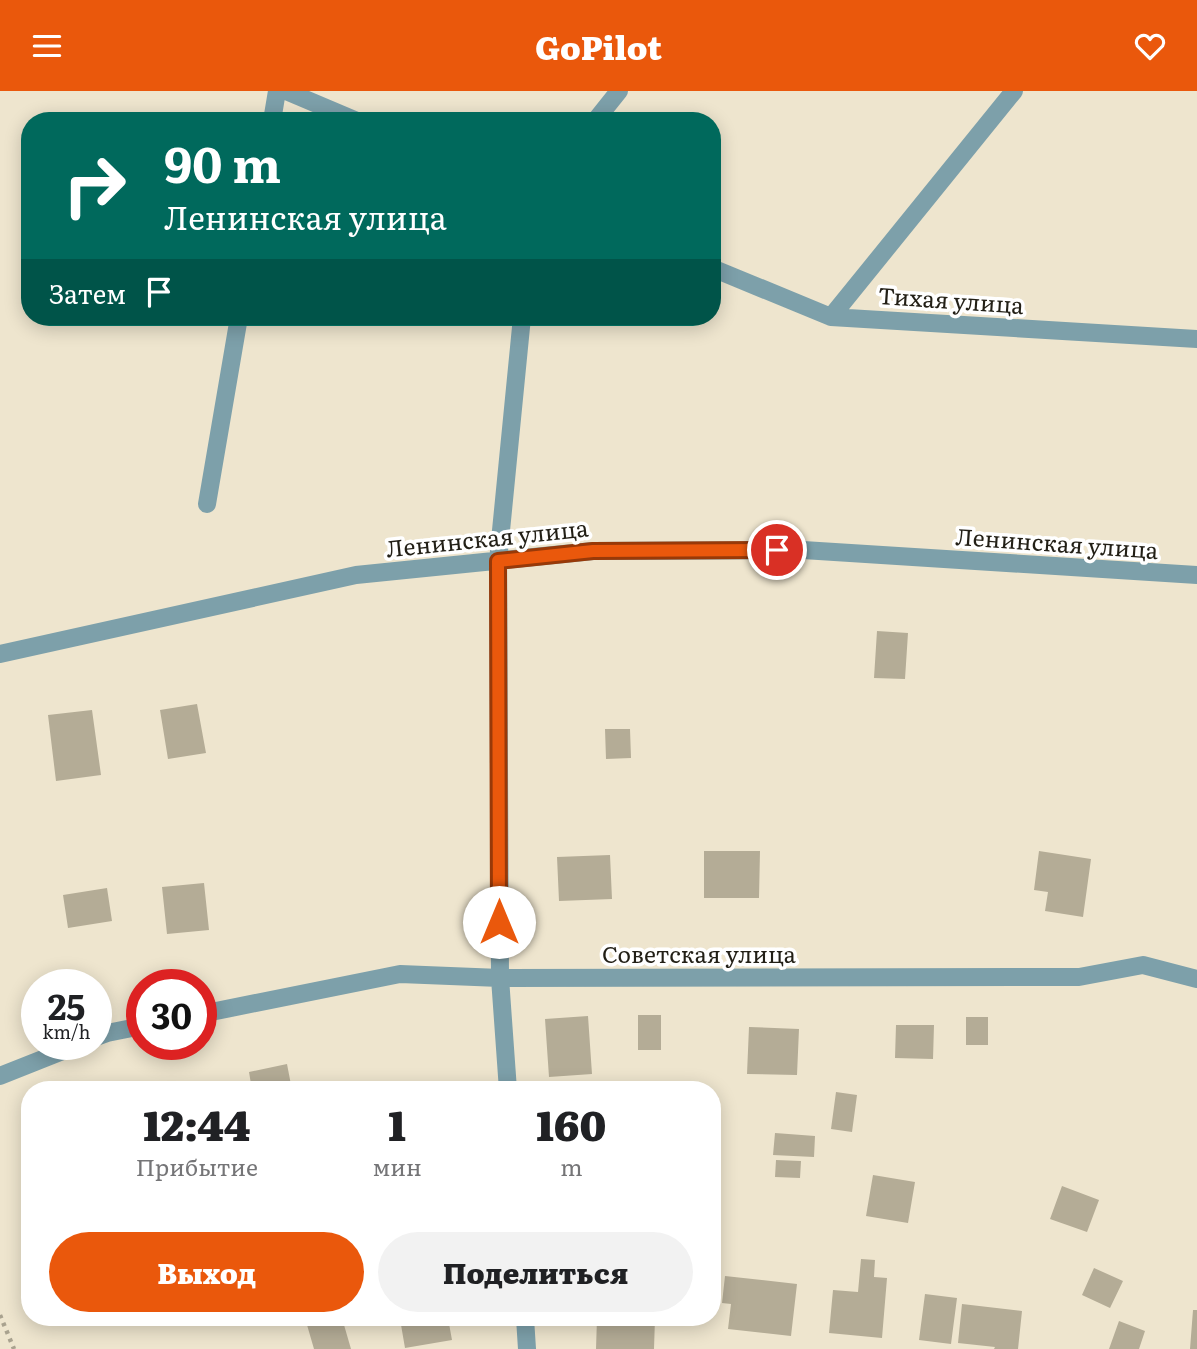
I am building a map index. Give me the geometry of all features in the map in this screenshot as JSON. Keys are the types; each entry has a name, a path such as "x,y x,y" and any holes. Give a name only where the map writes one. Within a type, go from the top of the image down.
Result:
{"street":[{"path":"274,112 277,91"},
{"path":"286,91 336,112"},
{"path":"602,112 619,91"},
{"path":"831,317 1014,91"},
{"name":"Тихая улица","path":"721,272 831,317 1197,339"},
{"path":"206,505 237,326"},
{"path":"507,1081 500,978 498,561 521,326"},
{"name":"Ленинская улица","path":"0,654 356,575 593,551 803,550 1197,575"},
{"name":"Советская улица","path":"217,1011 400,974 500,978 1079,977 1143,965 1197,979"},
{"path":"0,1076 40,1060"},
{"path":"525,1326 527,1349"}],"path":[{"path":"0,1315 14,1349"}],"building":[{"path":"877,631 908,633 905,679 874,678"},
{"path":"197,704 206,753 168,759 160,710"},
{"path":"92,710 101,775 56,781 48,715"},
{"path":"605,729 630,729 631,758 606,759"},
{"path":"704,851 760,851 759,898 704,898"},
{"path":"1039,851 1091,859 1083,917 1045,911 1048,892 1034,890"},
{"path":"610,855 612,899 559,901 557,857"},
{"path":"204,883 209,930 167,934 162,887"},
{"path":"107,888 112,921 68,928 63,895"},
{"path":"638,1015 661,1015 661,1050 638,1050"},
{"path":"588,1016 592,1074 549,1077 545,1019"},
{"path":"966,1017 988,1017 988,1045 966,1045"},
{"path":"896,1025 934,1025 933,1059 895,1058"},
{"path":"749,1027 799,1029 797,1075 747,1074"},
{"path":"287,1064 290,1081 250,1081 249,1072"},
{"path":"836,1092 857,1095 852,1132 831,1129"},
{"path":"775,1133 815,1136 814,1157 773,1155"},
{"path":"776,1160 801,1161 800,1178 775,1177"},
{"path":"873,1175 915,1182 908,1223 866,1216"},
{"path":"1062,1186 1099,1200 1087,1232 1050,1219"},
{"path":"861,1259 875,1260 874,1277 887,1278 882,1338 829,1333 833,1290 858,1292"},
{"path":"1094,1268 1123,1281 1110,1308 1082,1295"},
{"path":"725,1276 797,1284 791,1336 728,1329 731,1304 722,1303"},
{"path":"925,1294 957,1298 951,1344 919,1340"},
{"path":"962,1304 1022,1311 1018,1349 994,1349 995,1347 958,1343"},
{"path":"1193,1310 1197,1310 1197,1349 1190,1349"},
{"path":"1119,1321 1145,1331 1139,1349 1109,1349"},
{"path":"307,1326 344,1326 351,1349 314,1349"},
{"path":"401,1326 449,1326 452,1340 405,1348"},
{"path":"597,1326 655,1326 654,1349 596,1349"}],"route":[{"path":"499,922 498,561 593,551 777,550"}]}
